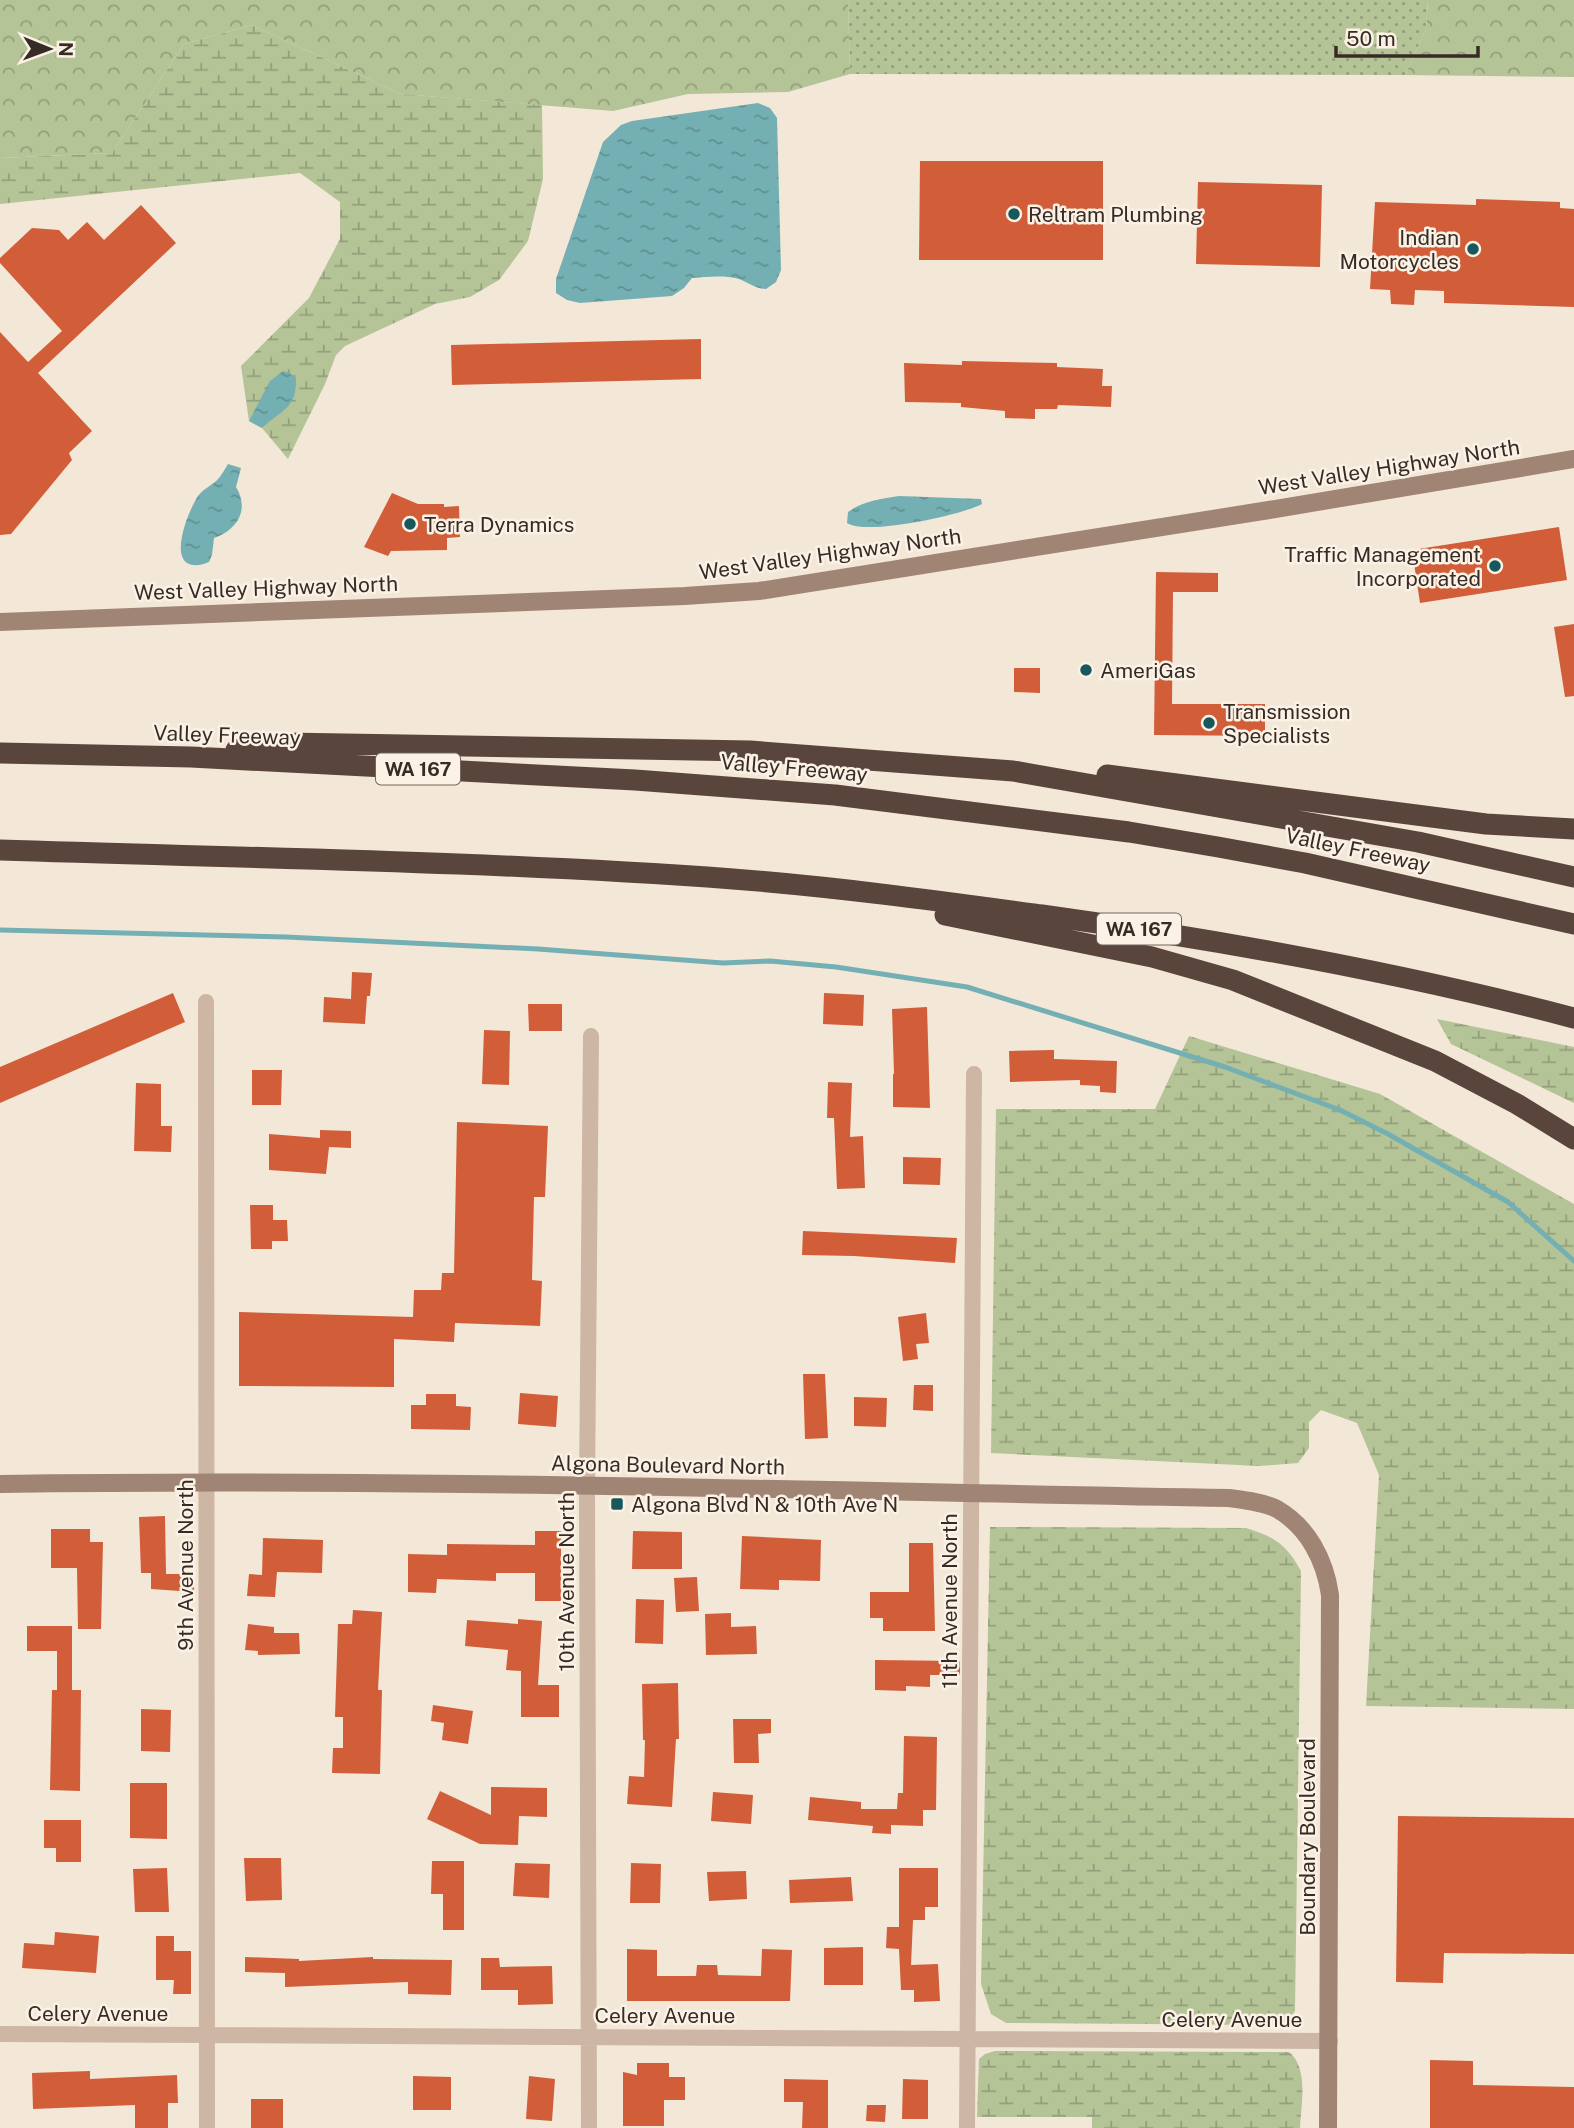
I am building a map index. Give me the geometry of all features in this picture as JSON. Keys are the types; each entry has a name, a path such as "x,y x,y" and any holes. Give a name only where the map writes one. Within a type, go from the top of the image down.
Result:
{"highway":[{"path":"191,757 285,743 763,752 1013,771 1103,774 1473,823 1574,829"},
{"name":"Valley Freeway","path":"0,752 191,757 635,780 848,796 1129,832 1217,847 1330,868 1574,924"},
{"path":"1013,771 1418,842 1574,877"},
{"name":"WA 167","path":"0,850 487,865 733,879 877,892 1135,928 1413,980 1574,1018"},
{"path":"733,879 964,919 1152,957 1233,980 1435,1061 1517,1104 1574,1139"}],"street":[{"name":"West Valley Highway North","path":"0,622 759,591 1574,460"},
{"name":"9th Avenue North","path":"206,1002 208,2128"},
{"name":"10th Avenue North","path":"589,2128 587,1486 591,1036"},
{"name":"11th Avenue North","path":"967,2128 974,1074"},
{"name":"Algona Boulevard North","path":"0,1484 206,1481 1229,1498 1275,1508 1297,1523 1316,1548"},
{"name":"Boundary Boulevard","path":"1316,1548 1326,1572 1330,1595 1328,2128"},
{"name":"Celery Avenue","path":"0,2034 1329,2041"}],"green space":[{"path":"0,0 848,0 850,74 788,92 688,94 613,111 401,94 252,25 184,44 112,153 0,158"},
{"path":"848,0 1428,0 1426,29 1405,75 850,74"},
{"path":"1428,0 1574,0 1574,77 1405,75 1426,29"},
{"path":"252,25 401,94 542,105 543,179 528,241 499,280 470,297 435,304 345,346 336,355 325,384 288,459 262,428 249,421 241,366 309,298 340,239 340,202 300,173 0,204 0,158 112,153 184,44"},
{"path":"1437,1019 1574,1047 1574,1103 1451,1044"},
{"path":"1189,1036 1380,1094 1574,1204 1574,1709 1366,1706 1379,1475 1357,1423 1321,1410 1309,1422 1309,1448 1298,1463 1259,1466 991,1453 996,1109 1155,1109"},
{"path":"990,1527 1246,1528 1279,1543 1301,1571 1295,2011 1285,2025 1006,2023 991,2014 981,1984"},
{"path":"995,2051 1289,2052 1302,2077 1300,2128 1092,2128 1092,2117 977,2117 979,2059"}],"water":[{"path":"758,103 770,108 777,118 781,270 776,282 766,289 733,278 692,278 672,296 580,303 567,300 556,293 556,279 603,142 621,125 632,121"},
{"path":"283,371 296,378 294,396 286,408 262,428 249,421 270,381"},
{"path":"228,464 241,468 236,487 242,504 239,518 229,530 214,538 209,562 198,565 187,563 181,550 181,540 191,510 198,496 219,478"},
{"path":"899,496 981,499 982,504 936,518 893,526 857,526 847,523 848,512 854,508 872,501"}],"building":[{"path":"920,161 1103,161 1103,260 919,260"},
{"path":"1198,182 1322,185 1320,267 1196,264"},
{"name":"Indian Motorcycles","path":"1476,199 1560,202 1560,208 1574,209 1574,307 1444,303 1444,291 1415,290 1414,305 1391,304 1390,290 1370,289 1375,202 1476,205"},
{"path":"141,205 176,243 38,373 92,431 69,453 72,460 11,534 0,535 0,332 28,362 62,331 0,263 0,258 32,228 59,230 68,240 87,222 104,240"},
{"path":"701,339 701,379 452,385 451,345"},
{"path":"962,361 1057,363 1057,367 1103,369 1102,386 1112,386 1111,407 1058,405 1057,409 1035,409 1035,419 1005,418 1005,411 961,407 961,403 905,402 904,363 962,365"},
{"path":"392,493 418,504 459,506 460,537 447,538 447,550 391,551 388,556 364,547"},
{"path":"1559,527 1567,580 1420,603 1412,550"},
{"path":"1156,572 1218,573 1218,592 1173,592 1172,704 1265,704 1265,736 1154,735"},
{"path":"1574,624 1574,696 1565,697 1554,627"},
{"path":"1014,668 1040,668 1040,693 1014,692"},
{"path":"352,972 372,973 365,1024 323,1022 324,997 351,999"},
{"path":"173,993 185,1022 0,1103 0,1067"},
{"path":"824,993 864,995 863,1026 823,1024"},
{"path":"528,1004 562,1004 562,1031 529,1031"},
{"path":"927,1007 930,1108 893,1107 892,1009"},
{"path":"484,1030 510,1031 509,1085 482,1084"},
{"path":"1054,1050 1054,1059 1117,1061 1116,1093 1100,1092 1100,1086 1080,1085 1080,1080 1010,1082 1009,1051"},
{"path":"252,1070 282,1070 281,1105 252,1105"},
{"path":"828,1082 852,1083 850,1137 863,1136 865,1188 837,1189 834,1118 827,1118"},
{"path":"136,1083 161,1084 161,1126 172,1126 171,1152 134,1151"},
{"path":"457,1122 548,1126 545,1197 534,1197 532,1280 542,1281 540,1326 455,1323 454,1342 394,1339 394,1387 239,1386 239,1312 413,1317 414,1290 441,1290 442,1273 454,1273"},
{"path":"320,1130 351,1131 351,1148 329,1147 326,1174 269,1170 269,1134 320,1138"},
{"path":"903,1157 941,1158 940,1185 903,1184"},
{"path":"250,1205 273,1205 273,1220 287,1220 288,1241 272,1241 272,1249 251,1249"},
{"path":"803,1231 957,1238 955,1263 802,1255"},
{"path":"926,1313 929,1343 916,1344 918,1359 903,1361 898,1317"},
{"path":"803,1374 825,1374 828,1438 805,1439"},
{"path":"914,1385 933,1385 933,1411 913,1410"},
{"path":"520,1393 558,1396 556,1427 518,1424"},
{"path":"426,1394 456,1394 456,1406 471,1407 470,1430 411,1429 411,1405 426,1405"},
{"path":"854,1397 887,1398 886,1427 854,1426"},
{"path":"165,1516 166,1574 194,1574 194,1592 151,1589 151,1573 141,1573 139,1517"},
{"path":"51,1529 90,1529 90,1542 103,1542 101,1629 78,1629 77,1568 51,1568"},
{"path":"535,1531 561,1531 561,1601 535,1601 535,1573 496,1573 496,1581 437,1579 436,1593 408,1592 408,1554 447,1555 447,1544 535,1545"},
{"path":"633,1531 682,1532 682,1569 632,1569"},
{"path":"742,1536 821,1540 820,1581 779,1580 779,1590 740,1589"},
{"path":"263,1538 323,1540 322,1573 277,1572 275,1597 247,1596 249,1574 262,1575"},
{"path":"909,1543 933,1543 935,1631 883,1631 883,1618 870,1618 870,1592 909,1592"},
{"path":"697,1577 699,1611 676,1612 674,1578"},
{"path":"636,1599 664,1600 663,1644 635,1643"},
{"path":"353,1610 382,1612 378,1690 382,1690 380,1774 332,1773 333,1748 343,1748 343,1717 335,1717 338,1624 352,1624"},
{"path":"731,1613 731,1627 756,1626 757,1654 706,1655 705,1614"},
{"path":"518,1619 542,1621 538,1685 559,1685 559,1717 521,1717 521,1671 506,1670 508,1650 465,1646 467,1620 518,1624"},
{"path":"248,1624 274,1627 274,1633 299,1633 300,1654 258,1655 258,1651 245,1650"},
{"path":"27,1626 72,1626 72,1690 81,1690 80,1791 50,1790 52,1690 57,1690 57,1651 27,1651"},
{"path":"875,1660 960,1661 960,1675 930,1675 930,1687 906,1686 906,1691 875,1690"},
{"path":"678,1683 679,1739 676,1739 672,1807 627,1804 629,1776 644,1777 642,1684"},
{"path":"433,1705 473,1711 468,1744 442,1740 444,1723 431,1721"},
{"path":"141,1709 171,1710 170,1752 141,1751"},
{"path":"733,1719 771,1719 771,1733 758,1734 759,1763 734,1763"},
{"path":"904,1736 937,1737 936,1810 923,1810 923,1826 891,1825 891,1834 872,1833 873,1826 808,1820 810,1797 861,1802 861,1809 897,1809 898,1793 903,1793"},
{"path":"130,1783 167,1783 167,1839 130,1838"},
{"path":"491,1787 547,1788 547,1817 519,1816 518,1845 480,1844 427,1819 440,1791 491,1815"},
{"path":"713,1792 753,1795 751,1824 711,1821"},
{"path":"1398,1816 1574,1818 1574,1954 1444,1953 1443,1983 1396,1982"},
{"path":"44,1820 81,1820 81,1862 56,1862 56,1848 44,1848"},
{"path":"244,1858 281,1858 282,1900 246,1901"},
{"path":"432,1861 464,1861 464,1930 443,1930 443,1894 431,1894"},
{"path":"515,1863 550,1864 549,1898 513,1896"},
{"path":"631,1863 661,1864 660,1903 630,1903"},
{"path":"167,1868 169,1912 135,1912 133,1869"},
{"path":"899,1868 938,1868 938,1907 925,1907 925,1920 913,1920 911,1965 938,1964 940,2001 914,2002 914,1990 901,1990 899,1949 886,1948 887,1927 899,1927"},
{"path":"746,1871 747,1899 709,1901 707,1872"},
{"path":"851,1877 853,1901 790,1903 789,1880"},
{"path":"55,1932 99,1936 96,1973 22,1968 24,1943 54,1945"},
{"path":"156,1936 174,1936 174,1951 191,1951 191,1994 173,1994 174,1980 156,1980"},
{"path":"863,1947 863,1985 824,1985 824,1948"},
{"path":"627,1949 657,1950 657,1976 696,1976 697,1965 717,1965 718,1975 761,1976 762,1949 792,1950 790,2001 627,2001"},
{"path":"245,1957 299,1961 373,1957 452,1960 451,1995 408,1994 408,1982 285,1987 285,1973 245,1972"},
{"path":"481,1958 499,1958 500,1967 552,1966 553,2004 518,2005 518,1990 481,1990"},
{"path":"1430,2060 1473,2061 1473,2085 1574,2087 1574,2128 1430,2128"},
{"path":"637,2063 669,2063 669,2077 685,2077 685,2100 664,2100 664,2126 623,2126 623,2072 637,2075"},
{"path":"90,2071 90,2079 177,2075 178,2103 168,2103 168,2128 135,2128 135,2105 33,2109 32,2073"},
{"path":"413,2076 451,2077 451,2110 413,2110"},
{"path":"529,2076 555,2079 552,2121 526,2119"},
{"path":"784,2079 828,2080 828,2128 802,2128 803,2102 784,2102"},
{"path":"903,2079 928,2080 928,2119 902,2119"},
{"path":"251,2099 283,2099 283,2128 251,2128"},
{"path":"867,2105 886,2105 885,2122 866,2121"}],"waterway":[{"path":"0,930 286,937 538,949 723,963 770,961 836,967 967,987 1225,1067 1340,1110 1508,1202 1574,1261"}],"place":[{"name":"Reltram Plumbing","path":"1014,214"},
{"name":"Indian Motorcycles","path":"1473,249"},
{"name":"Terra Dynamics","path":"410,524"},
{"name":"Traffic Management Incorporated","path":"1495,566"},
{"name":"AmeriGas","path":"1086,670"},
{"name":"Transmission Specialists","path":"1209,723"},
{"name":"Algona Blvd N & 10th Ave N","path":"617,1504"}]}
